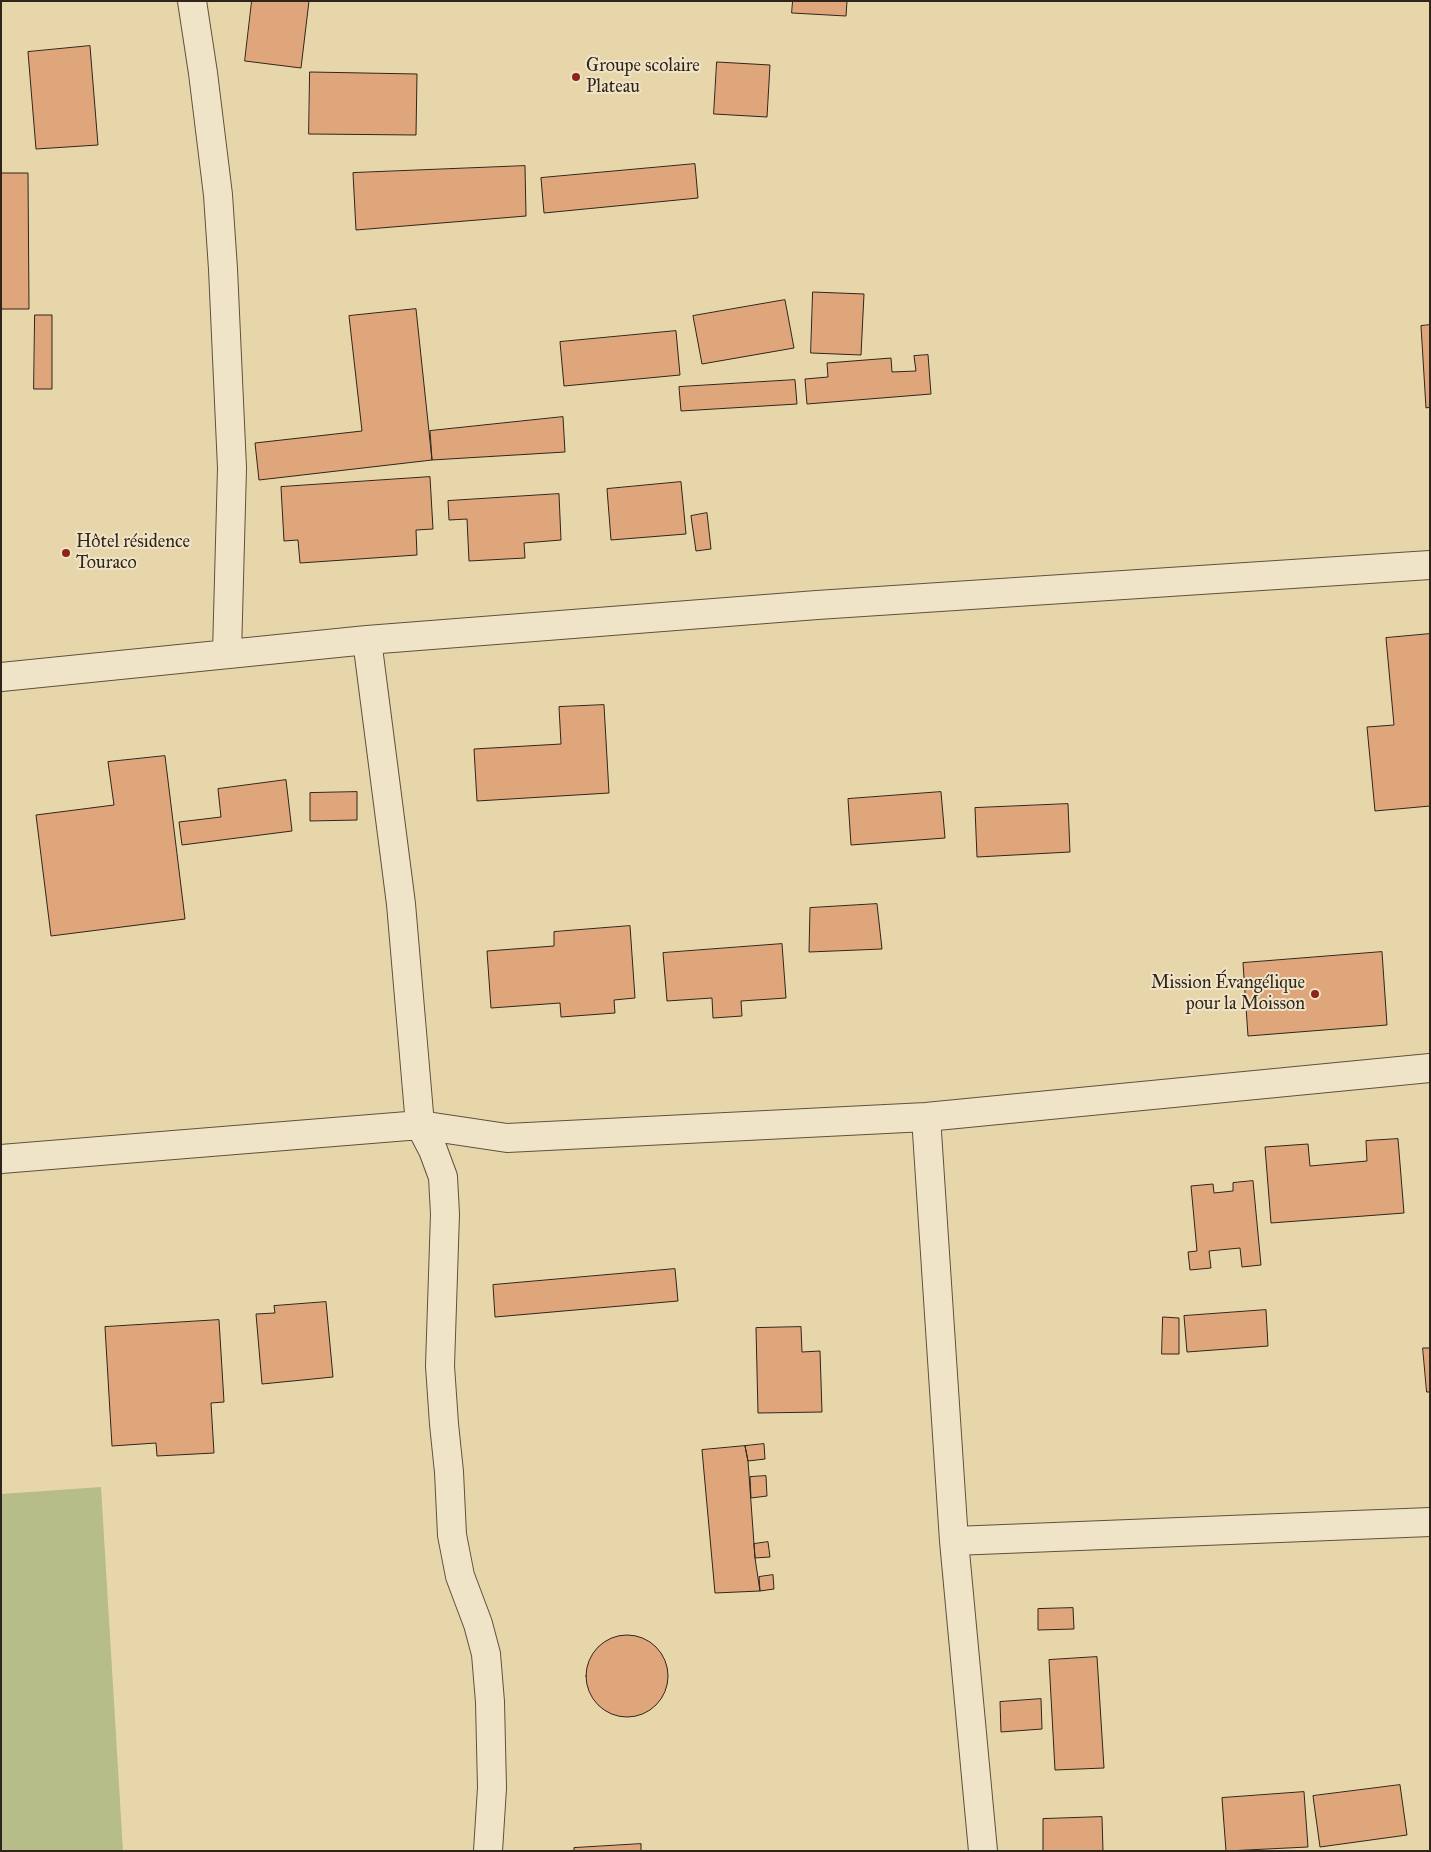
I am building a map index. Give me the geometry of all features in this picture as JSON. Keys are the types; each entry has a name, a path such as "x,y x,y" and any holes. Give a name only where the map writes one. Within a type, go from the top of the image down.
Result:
{"street":[{"path":"192,1 218,195 223,269 232,468 227,653"},
{"path":"1,677 367,640 817,605 1430,565"},
{"path":"367,640 401,904 420,1125 433,1150 443,1178 446,1214 440,1366 452,1535 460,1576 478,1624 486,1654 490,1702 492,1788 488,1851"},
{"path":"1,1159 420,1125 507,1138 926,1117 1430,1068"},
{"path":"926,1117 954,1541 983,1851"},
{"path":"954,1541 1430,1522"}],"green space":[{"path":"101,1487 123,1851 1,1851 1,1494"}],"building":[{"path":"252,1 309,1 301,68 245,61"},
{"path":"793,1 847,1 846,16 792,13"},
{"path":"90,46 98,145 36,149 28,52"},
{"path":"717,62 770,65 767,117 714,114"},
{"path":"310,72 417,74 416,135 309,134"},
{"path":"695,164 698,198 544,213 541,178"},
{"path":"525,166 526,216 356,230 353,173"},
{"path":"1,173 28,173 29,309 1,309"},
{"path":"813,292 864,294 861,355 811,353"},
{"path":"785,300 794,348 702,364 693,316"},
{"path":"416,309 432,460 259,480 255,443 362,431 349,316"},
{"path":"35,315 52,315 52,389 34,389"},
{"path":"1430,325 1430,407 1426,408 1421,326"},
{"path":"676,331 680,375 564,386 560,342"},
{"path":"928,355 931,394 807,404 805,379 828,377 827,363 891,358 892,372 916,371 914,356"},
{"path":"795,380 797,404 681,411 679,387"},
{"path":"563,417 565,452 432,460 430,431"},
{"path":"430,477 433,529 416,530 417,555 300,563 298,540 284,541 281,487"},
{"path":"681,482 686,534 611,540 607,489"},
{"path":"559,494 561,540 524,543 525,558 469,561 467,519 449,520 448,501"},
{"path":"707,513 711,549 696,551 691,516"},
{"path":"1430,634 1430,806 1375,811 1367,727 1394,725 1386,638"},
{"path":"604,705 609,793 477,801 474,749 561,744 559,707"},
{"path":"165,756 185,919 51,936 36,815 114,805 108,762"},
{"path":"286,780 292,831 182,845 179,822 221,817 218,789"},
{"path":"357,792 357,820 310,821 310,793"},
{"path":"941,792 945,838 851,845 848,799"},
{"path":"1068,804 1070,852 977,857 975,808"},
{"path":"877,904 882,949 809,952 810,908"},
{"path":"630,926 635,998 614,1000 615,1013 561,1017 560,1003 491,1008 487,951 554,946 554,932"},
{"path":"782,944 786,998 741,1001 742,1016 713,1018 712,998 667,1001 663,953"},
{"name":"Mission Évangélique pour la Moisson","path":"1382,952 1387,1025 1248,1036 1243,963"},
{"path":"1398,1139 1404,1213 1271,1223 1265,1147 1308,1144 1310,1166 1367,1161 1366,1141"},
{"path":"1253,1181 1261,1265 1242,1267 1240,1248 1209,1251 1211,1268 1190,1270 1188,1252 1197,1251 1191,1186 1213,1184 1214,1193 1233,1191 1233,1183"},
{"path":"675,1269 678,1301 495,1317 493,1285"},
{"path":"326,1302 333,1377 262,1384 256,1314 275,1313 274,1306"},
{"path":"1266,1310 1268,1346 1187,1352 1184,1316"},
{"path":"1163,1317 1179,1318 1179,1354 1162,1354"},
{"path":"219,1320 224,1402 211,1403 214,1453 157,1456 156,1443 112,1446 105,1327"},
{"path":"801,1327 802,1352 820,1351 822,1412 758,1413 756,1328"},
{"path":"1423,1348 1430,1348 1430,1392 1427,1392"},
{"path":"764,1444 765,1459 748,1461 745,1446"},
{"path":"745,1446 748,1461 755,1558 760,1591 715,1593 702,1450"},
{"path":"766,1476 767,1496 751,1498 750,1477"},
{"path":"768,1542 770,1557 755,1558 754,1544"},
{"path":"773,1575 774,1589 760,1591 759,1577"},
{"path":"1073,1608 1074,1629 1038,1630 1038,1609"},
{"path":"627,1635 643,1639 656,1647 664,1660 668,1676 664,1692 656,1705 643,1713 627,1717 611,1713 598,1705 590,1692 586,1676 590,1660 598,1647 611,1639"},
{"path":"1097,1657 1104,1768 1055,1770 1049,1660"},
{"path":"1041,1699 1042,1729 1001,1732 1000,1702"},
{"path":"1400,1785 1407,1835 1320,1847 1313,1796"},
{"path":"1304,1792 1308,1847 1226,1851 1222,1798"},
{"path":"1102,1817 1103,1851 1043,1851 1043,1819"},
{"path":"641,1844 641,1851 574,1851 574,1848"}],"place":[{"name":"Groupe scolaire Plateau","path":"576,77"},
{"name":"Hôtel résidence Touraco","path":"66,553"},
{"name":"Mission Évangélique pour la Moisson","path":"1315,994"}]}
